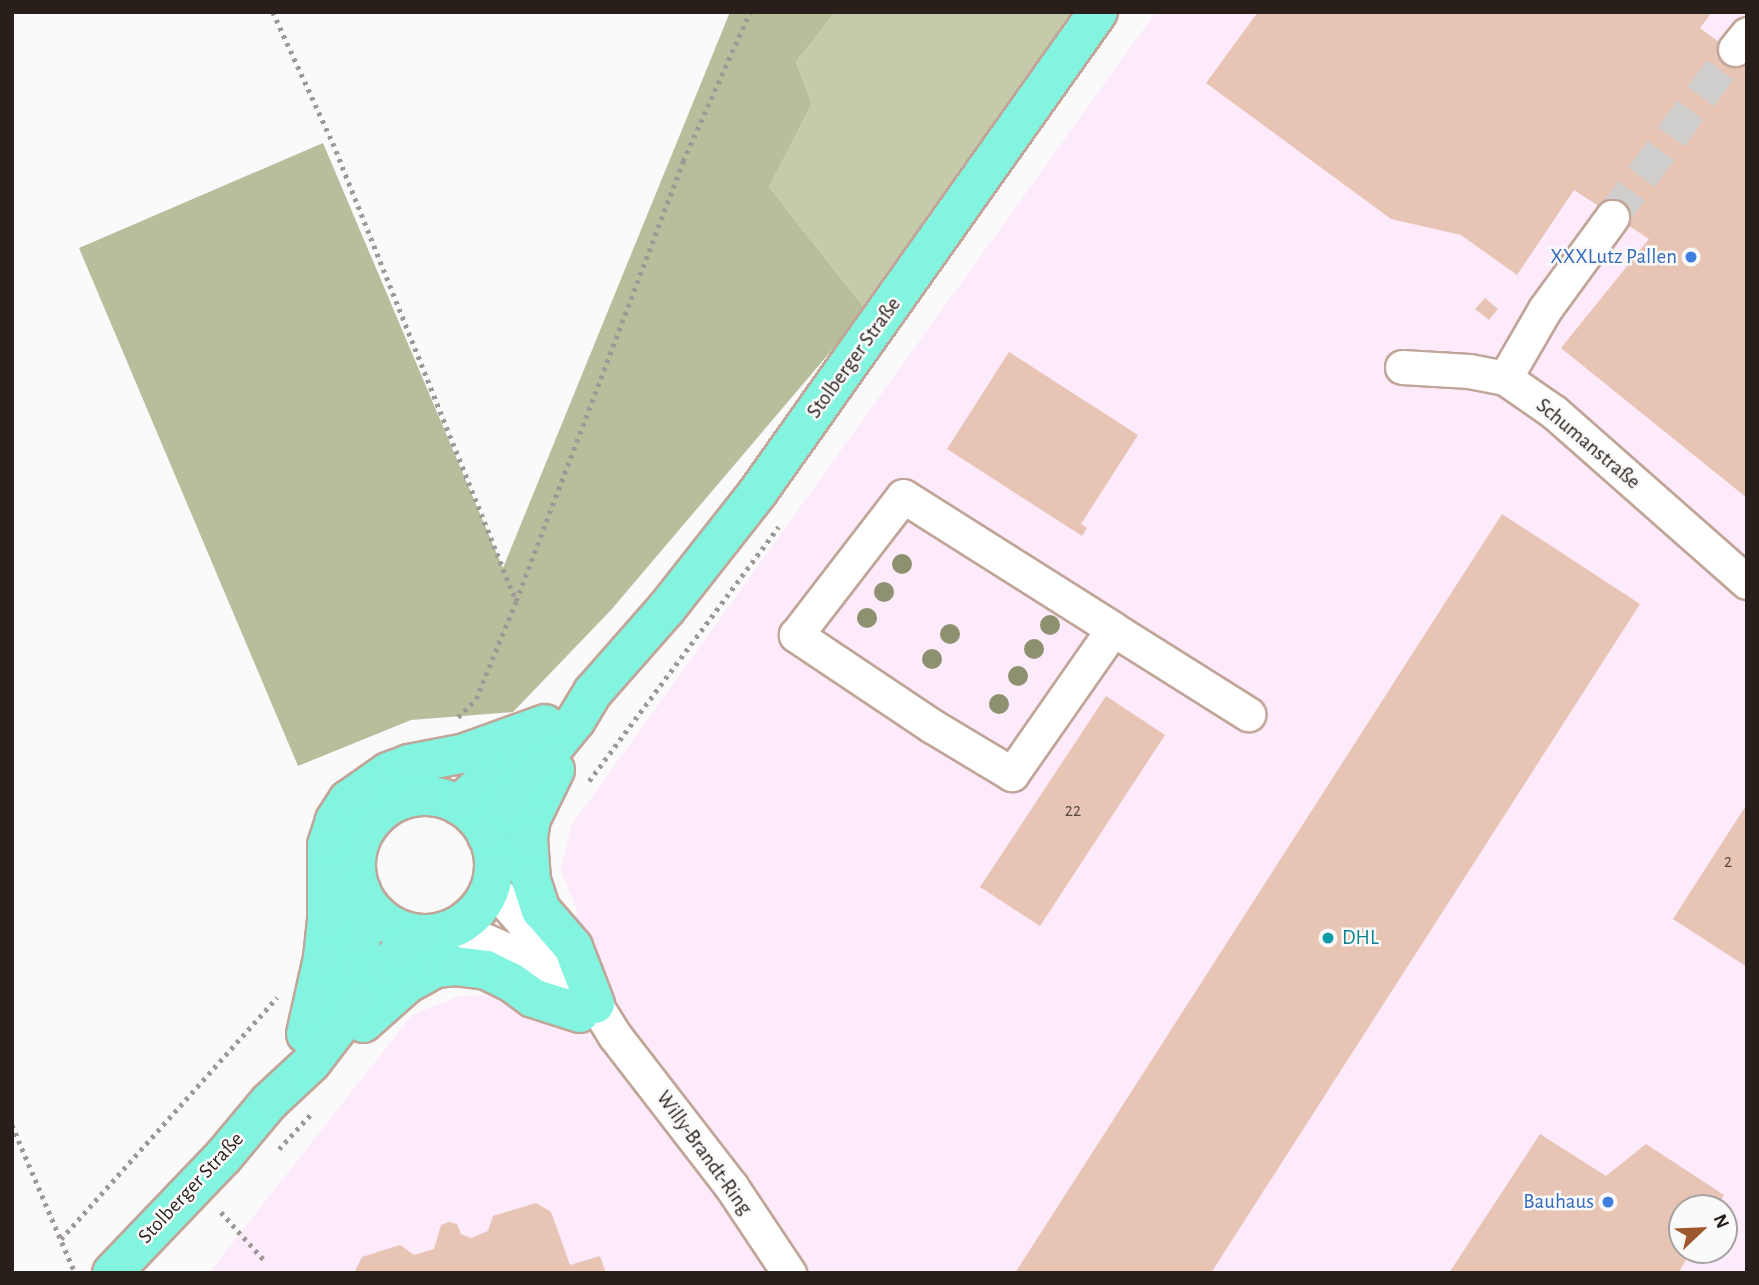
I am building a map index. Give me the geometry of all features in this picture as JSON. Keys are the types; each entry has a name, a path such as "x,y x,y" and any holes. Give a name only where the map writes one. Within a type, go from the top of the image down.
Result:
{"main road":[{"name":"Stolberger Straße","path":"459,805 571,712 666,609 758,492 1098,12"},
{"name":"Stolberger Straße","path":"487,836 571,712"},
{"name":"Stolberger Straße","path":"315,1040 327,921 327,845 335,820 348,800 388,772 410,764 465,753 571,712"},
{"path":"315,1040 368,1020 407,984 436,968 455,966 486,970 511,982 533,998 587,1008 573,947 541,909 528,860 531,818 571,712"},
{"path":"416,796 443,798 459,805 473,816 487,836 494,861 491,886 474,913 441,931 402,930 384,920 369,906 357,874 358,847 370,823 379,813 416,796"},
{"name":"Stolberger Straße","path":"315,1040 355,959 361,939 361,890"},
{"name":"Stolberger Straße","path":"112,1273 223,1157 269,1102 315,1040 382,970 400,952 441,931"}],"street":[{"path":"1505,378 1545,309 1612,218"},
{"name":"Schumanstraße","path":"1402,367 1469,371 1505,378 1554,412 1747,582"},
{"path":"1113,629 1012,774 932,726 796,635 902,496 1113,629 1248,715"},
{"name":"Willy-Brandt-Ring","path":"491,886 587,1008 615,1036 731,1186 789,1273"},
{"name":"Willy-Brandt-Ring","path":"441,931 505,949 587,1008"}],"path":[{"path":"273,12 333,143 516,601 683,161 750,12"},
{"path":"276,1152 313,1112"},
{"path":"12,1125 75,1273"},
{"path":"61,1239 164,1126"},
{"path":"211,1222 230,1202"},
{"path":"221,1212 265,1261"}],"shaded area":[{"path":"1156,12 1747,12 1747,1273 209,1273 412,1015 460,996 499,995 578,913 561,870 571,826"}],"green space":[{"path":"730,12 835,12 796,62 812,104 769,187 866,310 611,610 513,712 411,720 298,766 79,248 323,143 503,568"},
{"path":"835,12 1077,12 866,310 769,187 812,104 796,62"}],"building":[{"name":"XXXLutz Pallen","path":"1258,12 1712,12 1700,28 1747,63 1747,498 1561,348 1649,239 1574,190 1517,275 1461,235 1391,219 1206,83"},
{"path":"1485,298 1498,309 1489,320 1475,309"},
{"path":"1009,352 1138,435 1081,524 1087,528 1082,536 947,449"},
{"name":"DHL","path":"1502,514 1640,604 1211,1273 1015,1273"},
{"path":"1106,696 1165,735 1040,926 980,887"},
{"path":"1747,804 1747,967 1673,919"},
{"name":"Bauhaus","path":"1540,1134 1606,1176 1646,1144 1722,1194 1668,1194 1668,1264 1684,1264 1680,1270 1685,1273 1449,1273"},
{"path":"536,1203 551,1212 570,1265 600,1256 606,1273 354,1273 362,1257 400,1245 414,1255 434,1249 441,1225 449,1222 457,1224 461,1234 471,1238 488,1231 493,1216"}],"tunnel":[{"path":"1612,217 1735,49"}],"place":[{"name":"XXXLutz Pallen","path":"1691,257"},
{"name":"DHL","path":"1328,938"},
{"name":"Bauhaus","path":"1608,1202"}]}
